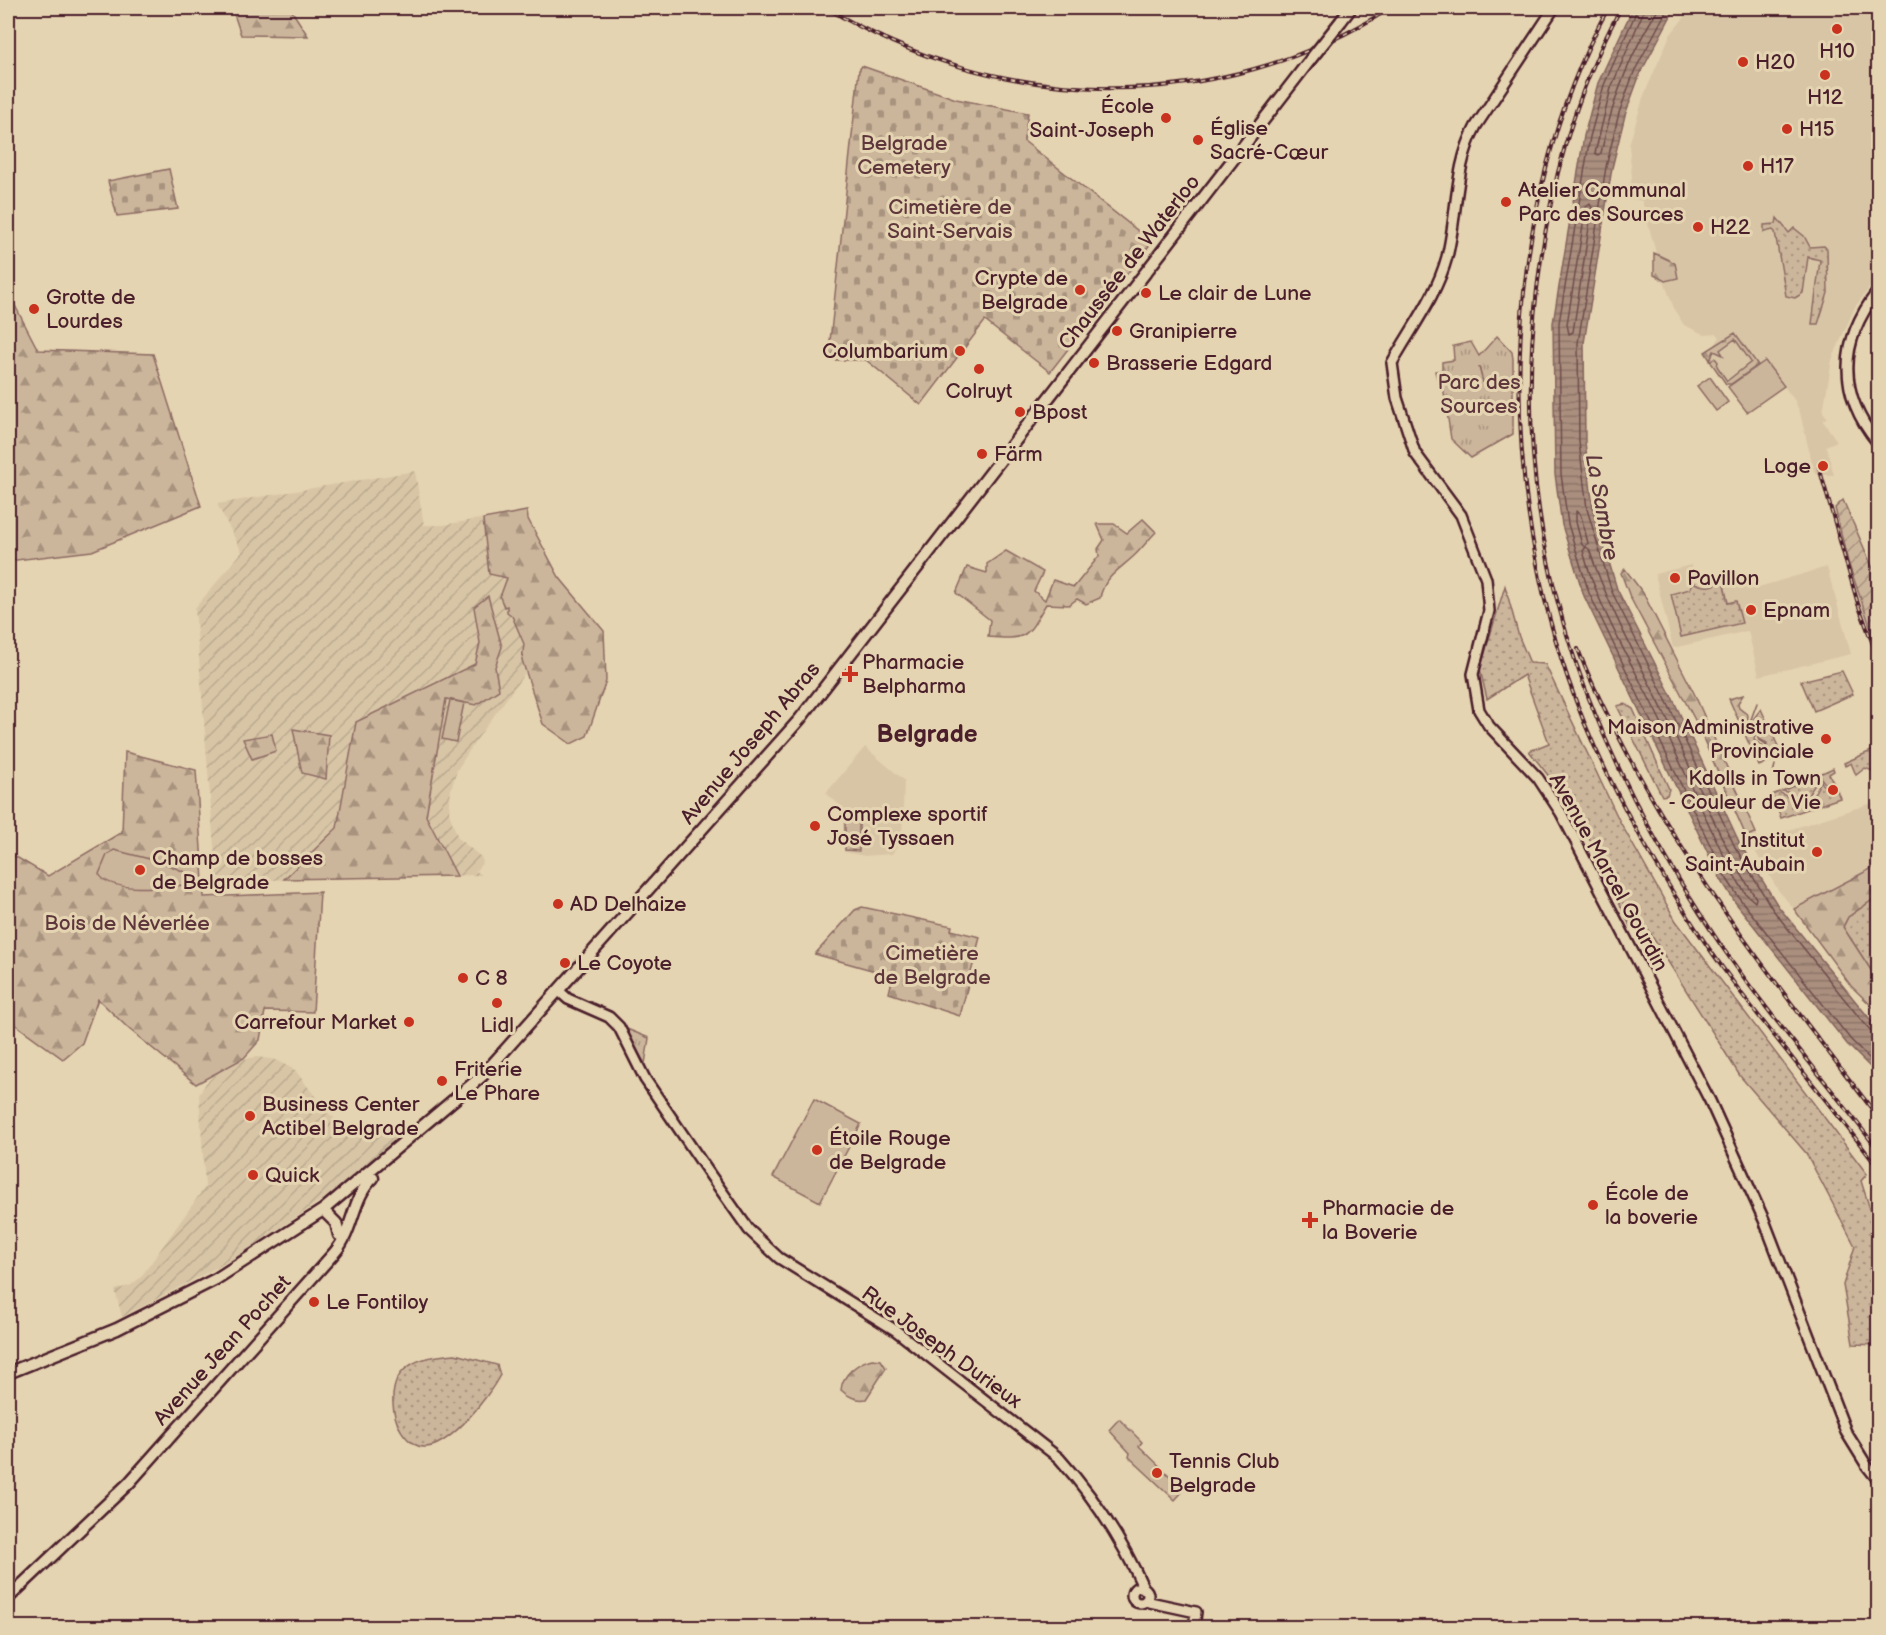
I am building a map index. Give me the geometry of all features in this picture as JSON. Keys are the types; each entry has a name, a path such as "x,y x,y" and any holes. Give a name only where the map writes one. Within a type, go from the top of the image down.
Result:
{"main road":[{"name":"Chaussée de Waterloo","path":"960,512 1351,8"},
{"name":"Avenue Joseph Abras","path":"559,991 800,719 960,512"},
{"path":"8,1372 117,1329 216,1279 323,1210 384,1161 482,1076 559,991"},
{"path":"195,1410 330,1247 342,1239 363,1186 381,1170 384,1161"},
{"path":"342,1239 361,1180"},
{"path":"323,1210 336,1223 342,1239"},
{"name":"Avenue Jean Pochet","path":"8,1598 129,1483 342,1239"}],"street":[{"name":"Avenue Marcel Gourdin","path":"1554,8 1476,126 1467,144 1461,164 1452,236 1441,276 1421,318 1392,363 1396,398 1415,453 1461,516 1486,579 1489,611 1473,674 1479,710 1489,726 1538,778 1561,813 1706,1091 1764,1220 1846,1432 1878,1480"},
{"path":"1878,291 1856,326 1848,352 1853,400 1878,443"},
{"name":"Rue Joseph Durieux","path":"559,991 568,999 609,1017 619,1027 645,1079 749,1230 763,1245 779,1258 895,1330 1059,1458 1082,1483 1138,1574 1146,1595 1196,1612 1194,1628"}],"shaded area":[{"path":"1692,8 1878,8 1878,277 1855,307 1832,360 1823,412 1827,417 1823,421 1837,441 1826,446 1834,475 1818,475 1814,471 1795,401 1765,361 1758,366 1756,363 1726,384 1707,357 1720,337 1717,334 1705,335 1684,325 1675,311 1663,279 1642,201 1628,198 1632,177 1629,145 1644,95 1670,35"},
{"path":"415,471 424,525 443,525 527,511 528,519 559,577 604,631 606,681 525,673 457,770 451,790 449,813 458,838 481,857 483,862 476,871 482,875 222,881 216,872 195,608 242,552 217,504"},
{"name":"Epnam","path":"1691,565 1695,580 1709,584 1744,574 1748,590 1827,567 1851,654 1759,676 1748,631 1673,648 1655,574"},
{"path":"865,747 904,780 902,839 892,854 865,856 844,852 843,823 850,815 826,793"},
{"name":"Institut Saint-Aubain","path":"1878,801 1878,865 1794,909 1778,890 1746,836 1756,833 1758,840"},
{"path":"257,1057 276,1060 295,1070 327,1112 348,1129 396,1135 400,1139 329,1195 235,1258 122,1317 115,1290 131,1285 141,1277 205,1187 199,1095 206,1083 217,1073 243,1059"}],"green space":[{"path":"232,8 290,8 308,36 241,35"},
{"name":"Cimetière de Saint-Servais","path":"862,66 956,99 1028,113 1024,141 1152,242 1050,372 985,321 921,405 866,360 828,360 859,70"},
{"path":"169,169 178,209 117,216 108,181"},
{"path":"1777,218 1789,233 1794,228 1804,236 1810,247 1824,246 1827,249 1828,293 1818,324 1812,324 1820,260 1808,257 1803,293 1795,298 1786,296 1775,232 1773,230 1764,232 1764,225 1776,224"},
{"path":"1654,253 1675,263 1678,278 1665,281 1654,275"},
{"path":"8,292 38,350 153,354 201,506 92,551 8,561"},
{"path":"1735,333 1758,365 1731,384 1726,384 1710,361 1715,358 1718,362 1717,366 1727,381 1751,362 1735,339 1720,350 1723,355 1714,351 1710,360 1705,352"},
{"name":"Parc des Sources","path":"1497,336 1512,352 1513,434 1471,458 1451,439 1442,379 1437,379 1435,371 1442,370 1442,362 1454,360 1453,346 1471,342 1479,356"},
{"path":"1765,361 1784,386 1747,412 1728,387"},
{"path":"1710,377 1728,402 1716,411 1697,386"},
{"path":"1843,500 1878,580 1878,649 1848,562 1835,508"},
{"path":"527,511 528,519 559,577 604,631 606,681 587,736 571,744 543,724 522,660 524,644 512,616 507,612 507,606 504,607 500,597 507,578 489,574 483,519"},
{"path":"1143,519 1156,532 1109,578 1100,598 1086,604 1077,599 1069,605 1046,604 1034,624 1019,637 988,637 990,620 956,593 967,567 987,573 987,564 1006,551 1043,572 1034,591 1045,600 1053,580 1074,587 1099,556 1098,549 1104,540 1097,524 1114,524 1127,533"},
{"path":"1625,569 1643,593 1694,693 1756,833 1746,836 1695,720 1630,597 1621,573"},
{"path":"1723,580 1728,603 1736,601 1742,623 1681,637 1671,594 1690,589 1692,582 1708,586"},
{"path":"1505,586 1519,637 1530,663 1545,664 1619,820 1676,921 1867,1174 1861,1181 1878,1234 1878,1345 1853,1344 1843,1285 1855,1246 1806,1153 1740,1076 1645,925 1630,926 1577,812 1529,751 1549,743 1524,675 1487,699 1480,669"},
{"path":"488,596 502,647 495,667 499,690 476,705 446,699 426,816 457,876 284,879 337,828 356,722 475,664 480,643 474,607"},
{"path":"1842,671 1853,694 1814,711 1801,681"},
{"path":"1743,695 1738,703 1739,708 1748,715 1747,724 1756,730 1754,740 1764,747 1762,758 1770,761 1759,766 1729,699"},
{"path":"450,700 464,703 456,742 442,739"},
{"path":"1625,704 1633,709 1669,789 1667,795 1662,796 1617,706"},
{"path":"1761,709 1782,755 1772,761 1773,758 1766,755 1767,743 1759,739 1759,726 1751,722"},
{"path":"293,729 329,735 326,779 302,773"},
{"path":"272,734 276,751 252,759 243,739"},
{"path":"1878,748 1878,773 1865,768 1856,775 1851,763 1845,766 1844,763"},
{"name":"Bois de Néverlée","path":"125,752 196,770 204,897 320,892 313,1012 265,1011 260,1040 244,1058 196,1084 129,1029 98,999 82,1043 63,1059 8,1019 8,852 48,876 122,832"},
{"path":"1833,768 1834,771 1829,774 1834,784 1827,786 1820,777 1806,798 1797,799 1791,793 1782,791"},
{"path":"1821,781 1826,790 1835,786 1840,798 1781,818 1772,795 1779,792 1800,804 1810,801"},
{"path":"845,822 859,822 859,851 845,850"},
{"name":"Champ de bosses de Belgrade","path":"114,850 161,862 197,877 194,884 143,888 116,885 106,881 99,874 107,855"},
{"path":"1878,865 1878,896 1848,917 1843,927 1878,981 1878,1012 1851,986 1794,909"},
{"path":"1878,896 1878,981 1843,927 1848,917"},
{"name":"Cimetière de Belgrade","path":"862,907 952,926 951,930 980,937 960,1016 889,993 893,976 815,954 855,910"},
{"path":"627,1029 649,1038 645,1064 627,1031"},
{"name":"Étoile Rouge de Belgrade","path":"814,1099 861,1124 820,1202 773,1177"},
{"path":"455,1354 497,1365 500,1375 476,1410 452,1435 427,1447 416,1445 401,1431 397,1421 393,1399 397,1379 408,1366 414,1363 428,1358"},
{"path":"872,1359 881,1360 886,1368 866,1399 852,1398 841,1390 844,1379 852,1370"},
{"name":"Tennis Club Belgrade","path":"1119,1419 1142,1442 1139,1446 1184,1490 1175,1500 1129,1457 1130,1453 1109,1430"}],"water":[{"path":"1633,8 1675,8 1640,74 1625,115 1612,168 1584,343 1585,442 1593,508 1617,589 1673,699 1740,844 1778,906 1878,1029 1878,1075 1847,1044 1735,902 1720,878 1584,596 1562,525 1555,474 1553,323 1584,136 1598,83"}],"waterway":[{"path":"1479,367 1483,382 1493,389"},
{"path":"1757,703 1750,722 1759,728 1758,739 1766,744 1765,756 1772,759"},
{"path":"1775,765 1773,773 1779,775"}],"railway":[{"path":"827,8 893,42 963,67 1035,83 1109,88 1182,84 1254,69 1324,44 1390,8"},
{"path":"1608,8 1573,85 1546,167 1529,252 1520,339 1520,426 1528,513 1544,598 1579,709 1604,768 1649,853 1728,975 1878,1168"},
{"path":"1621,8 1604,41 1576,109 1556,180 1542,252 1531,378 1534,464 1545,547 1565,628 1592,706 1626,783 1667,860 1733,963 1878,1150"},
{"path":"1819,467 1858,604 1878,658"},
{"path":"1578,649 1593,686 1623,745 1679,843 1742,937 1878,1117"}],"place":[{"name":"H10","path":"1837,29"},
{"name":"H20","path":"1743,62"},
{"name":"H12","path":"1825,75"},
{"name":"École Saint-Joseph","path":"1166,118"},
{"name":"H15","path":"1787,129"},
{"name":"Église Sacré-Cœur","path":"1198,140"},
{"name":"H17","path":"1748,166"},
{"name":"Atelier Communal Parc des Sources","path":"1506,202"},
{"name":"H22","path":"1698,227"},
{"name":"Crypte de Belgrade","path":"1080,290"},
{"name":"Le clair de Lune","path":"1146,293"},
{"name":"Grotte de Lourdes","path":"34,309"},
{"name":"Granipierre","path":"1117,331"},
{"name":"Columbarium","path":"960,351"},
{"name":"Brasserie Edgard","path":"1094,363"},
{"name":"Colruyt","path":"979,369"},
{"name":"Bpost","path":"1020,412"},
{"name":"Färm","path":"982,454"},
{"name":"Loge","path":"1823,466"},
{"name":"Pavillon","path":"1675,578"},
{"name":"Epnam","path":"1751,610"},
{"name":"Pharmacie Belpharma","path":"850,674"},
{"name":"Maison Administrative Provinciale","path":"1826,739"},
{"name":"Kdolls in Town - Couleur de Vie","path":"1833,790"},
{"name":"Complexe sportif José Tyssaen","path":"815,826"},
{"name":"Institut Saint-Aubain","path":"1817,852"},
{"name":"Champ de bosses de Belgrade","path":"140,870"},
{"name":"AD Delhaize","path":"558,904"},
{"name":"Le Coyote","path":"565,963"},
{"name":"C 8","path":"463,978"},
{"name":"Lidl","path":"497,1003"},
{"name":"Carrefour Market","path":"409,1022"},
{"name":"Friterie Le Phare","path":"442,1081"},
{"name":"Business Center Actibel Belgrade","path":"250,1116"},
{"name":"Étoile Rouge de Belgrade","path":"817,1150"},
{"name":"Quick","path":"253,1175"},
{"name":"École de la boverie","path":"1593,1205"},
{"name":"Pharmacie de la Boverie","path":"1310,1220"},
{"name":"Le Fontiloy","path":"314,1302"},
{"name":"Tennis Club Belgrade","path":"1157,1473"}],"district":[{"name":"Belgrade","path":"927,734"}],"park label":[{"name":"Belgrade Cemetery","path":"904,155"}],"water label":[{"name":"La Sambre","path":"1603,507"}]}
